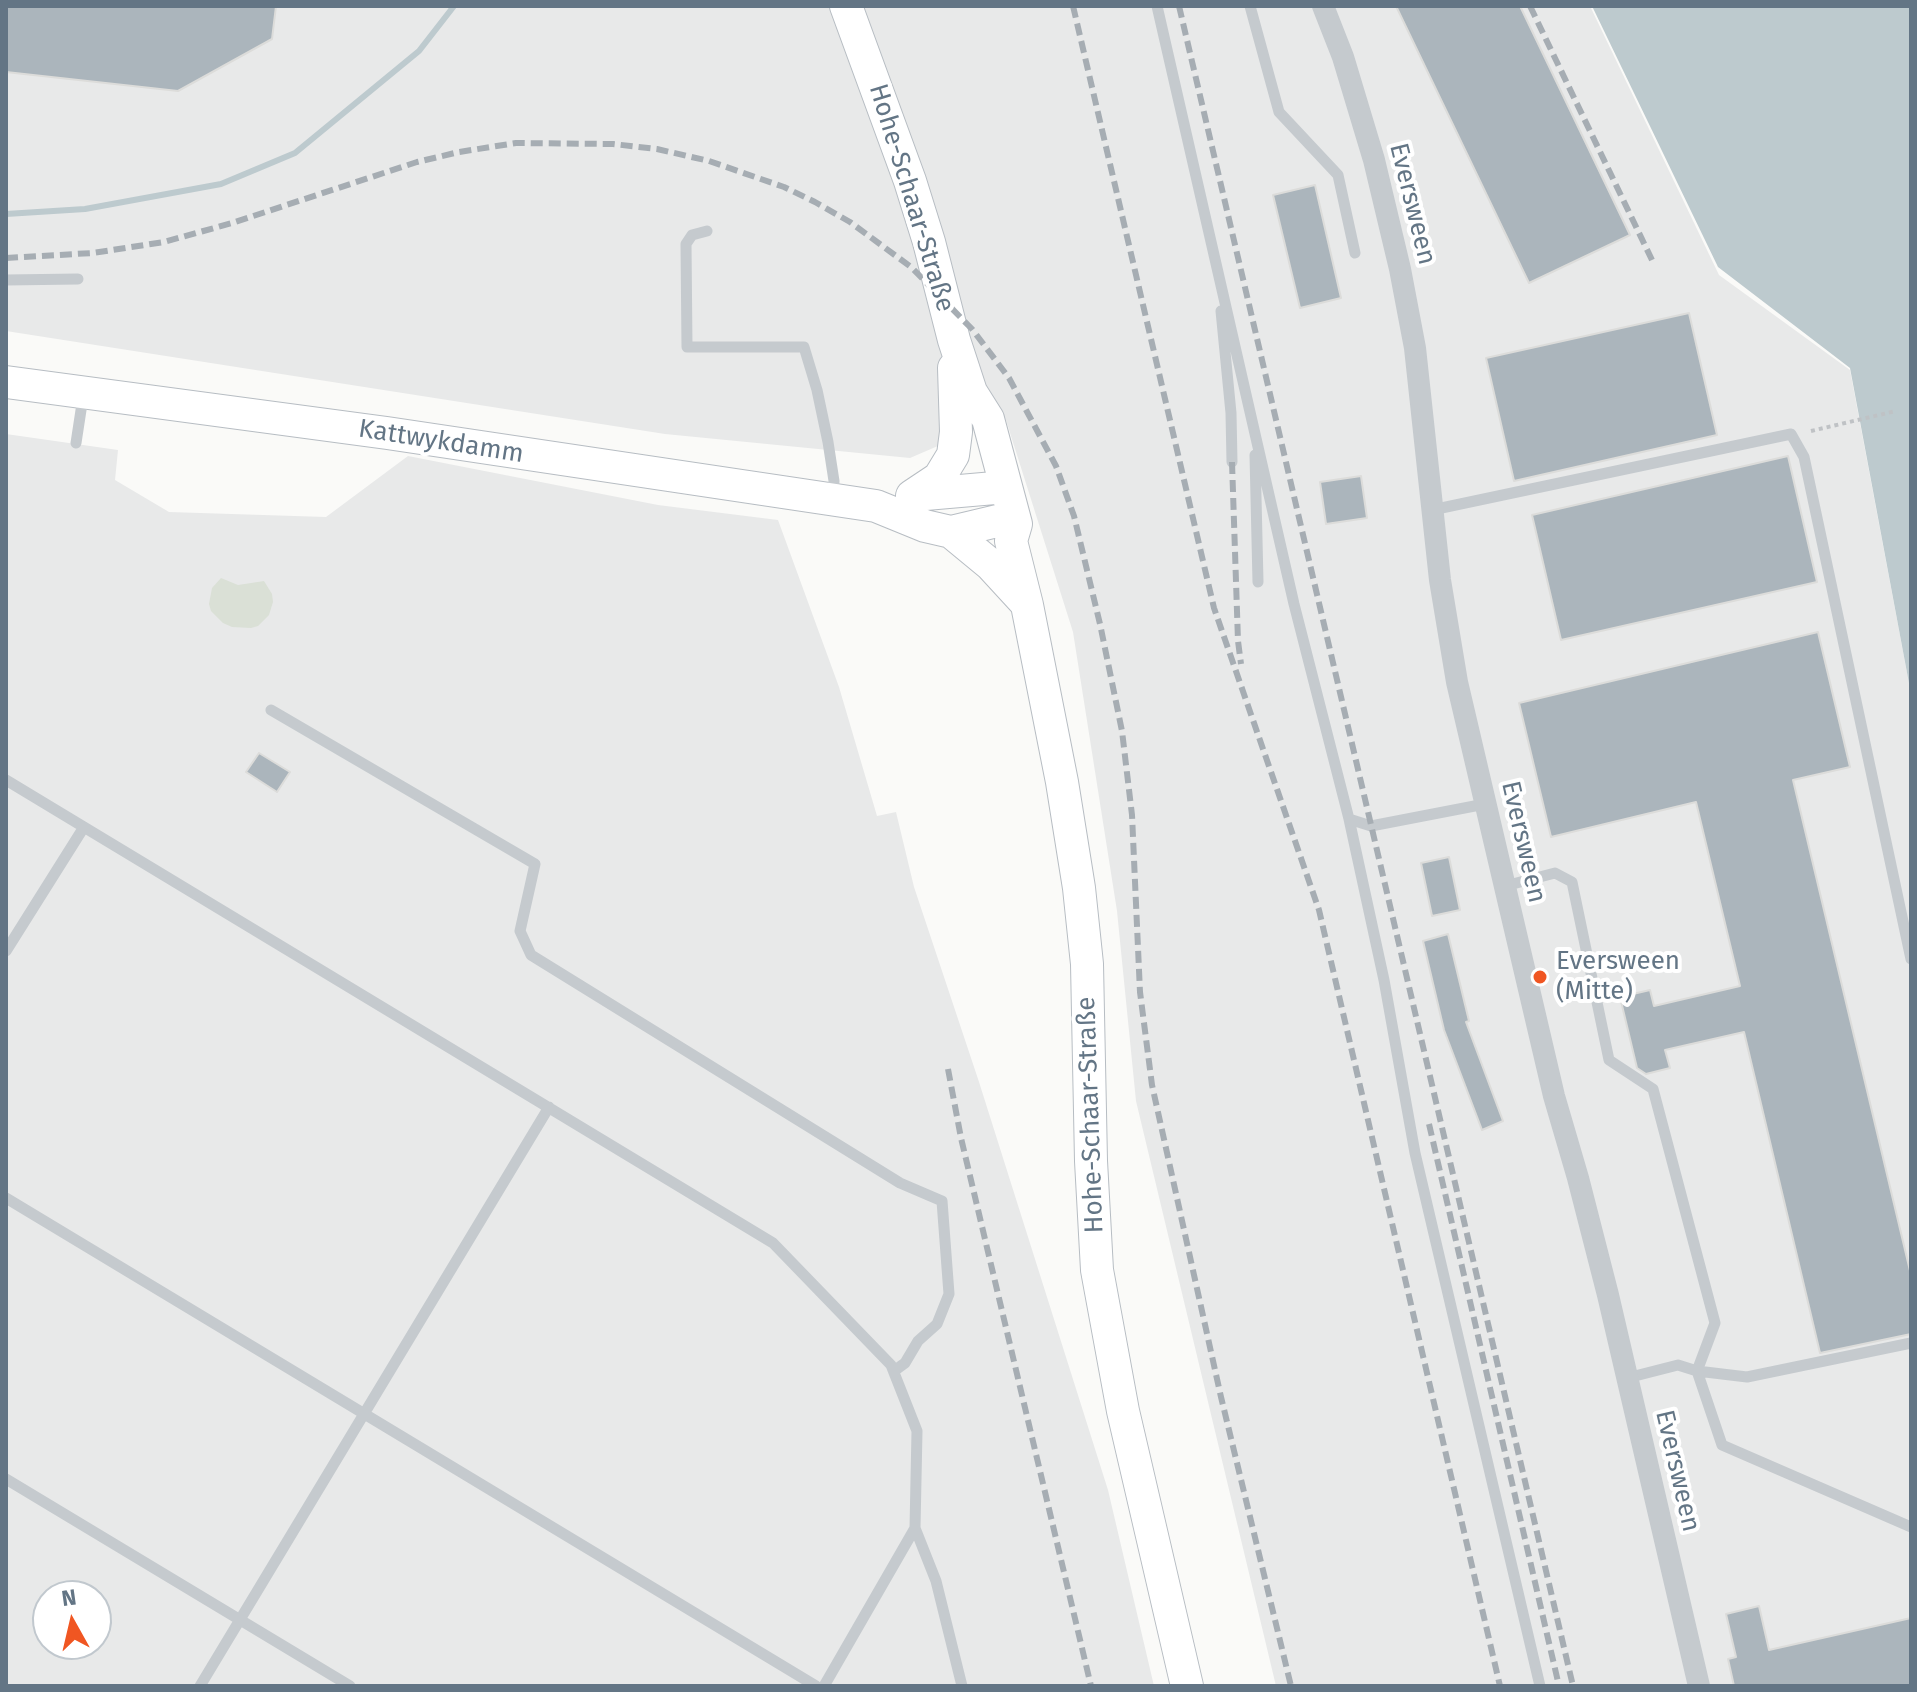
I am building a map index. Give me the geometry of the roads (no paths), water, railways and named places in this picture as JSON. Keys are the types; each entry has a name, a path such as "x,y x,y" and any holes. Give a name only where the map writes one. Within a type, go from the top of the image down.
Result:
{"main road":[{"name":"Hohe-Schaar-Straße","path":"846,6 923,221 971,392 988,419 1004,511 1027,605 1062,782 1079,888 1087,964 1091,1161 1100,1285 1123,1411 1187,1686"},
{"path":"912,496 939,478 953,455 956,432 954,340"},
{"name":"Kattwykdamm","path":"6,382 387,433 876,506 925,526 951,532 1004,511"},
{"name":"Kattwykdamm","path":"876,506 912,496 1004,511"},
{"path":"951,532 991,565 1027,605"}],"street":[{"name":"Eversween","path":"1323,6 1343,57 1374,160 1400,269 1415,348 1449,637 1554,1096 1582,1192 1699,1686"}],"lane":[{"path":"1157,6 1294,604 1349,819 1384,980 1415,1153 1540,1686"},
{"path":"1250,6 1279,112 1338,175 1355,253"},
{"path":"707,231 692,235 686,244 687,347 804,347 828,442 834,481 833,500"},
{"path":"6,280 78,279"},
{"path":"1218,279 1231,413 1232,462"},
{"path":"76,443 84,392"},
{"path":"1254,427 1258,582"},
{"path":"1432,510 1791,434 1804,457 1911,959"},
{"path":"271,710 535,864 520,931 531,955 900,1183 942,1201 949,1294 937,1324 918,1341 905,1363 894,1371"},
{"path":"6,780 773,1243 870,1342 894,1371 917,1431 915,1528 936,1581 962,1686"},
{"path":"1349,819 1371,826 1485,804"},
{"path":"6,951 84,827"},
{"path":"1505,886 1555,873 1572,882 1609,1060 1653,1089 1715,1323 1697,1371 1722,1445 1911,1527"},
{"path":"200,1686 549,1107"},
{"path":"6,1198 816,1686"},
{"path":"1627,1378 1678,1365 1697,1371 1747,1377 1911,1343"},
{"path":"6,1479 350,1686"},
{"path":"824,1686 915,1528"}],"waterway":[{"path":"6,214 85,209 221,184 295,153 419,51 454,6"}],"railway":[{"path":"1073,6 1214,608 1319,910 1500,1686"},
{"path":"1179,6 1573,1686"},
{"path":"1530,6 1652,260"},
{"path":"6,258 93,253 164,242 417,162 459,152 516,143 613,144 657,149 709,161 784,187 815,202 850,222 911,267 972,329 1009,378 1056,466 1074,516 1100,624 1122,731 1132,815 1140,992 1152,1085 1221,1397 1291,1686"},
{"path":"1232,462 1241,664"},
{"path":"948,1069 961,1138 1091,1686"},
{"path":"1429,1124 1559,1686"}],"place":[{"name":"Eversween (Mitte)","path":"1540,977"}]}
